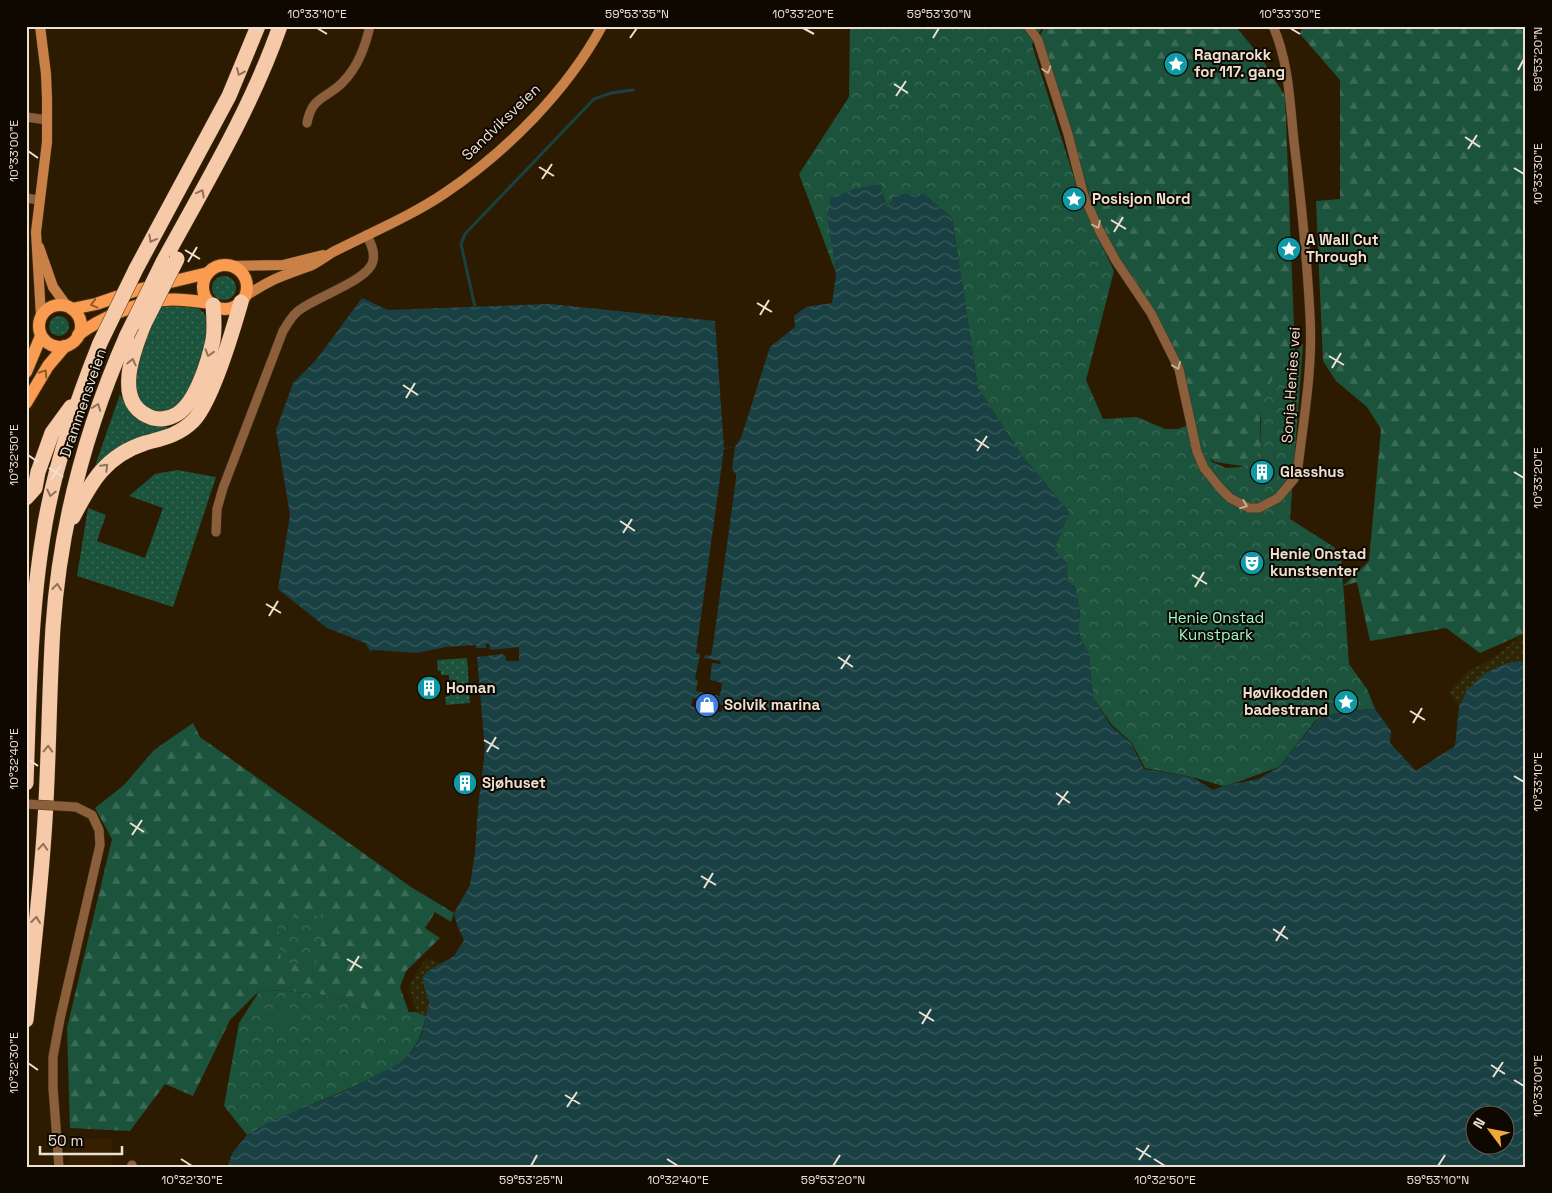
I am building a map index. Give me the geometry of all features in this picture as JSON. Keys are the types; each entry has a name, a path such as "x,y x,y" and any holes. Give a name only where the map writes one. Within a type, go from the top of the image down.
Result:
{"highway":[{"name":"Drammensveien","path":"26,783 28,691 37,580 43,536 52,490 79,396 100,343 136,269 206,142 229,96 258,26"},
{"path":"212,304 213,340 196,390 187,405 179,413 165,419 153,418 139,411 132,402 128,390 134,354 144,324 170,261 178,236 253,94 280,26"},
{"name":"Drammensveien","path":"26,1020 45,819 53,626 64,539 72,494 91,424 126,335 170,261"},
{"path":"64,539 90,484 104,468 113,460 135,447 176,434 198,416 216,377 242,299"},
{"path":"26,498 38,480 38,472 52,434 79,396"},
{"path":"26,484 38,472"}],"main road":[{"path":"40,26 46,74 47,120 36,224 36,256 41,316 38,326 41,336 51,345 65,346"},
{"name":"Sandviksveien","path":"242,299 274,280 313,264 331,252 444,194 472,174 531,120 557,91 597,37 602,26"},
{"path":"37,244 53,287 80,321 78,335"},
{"name":"Sandviksveien","path":"230,266 283,265 331,252"},
{"path":"26,403 48,366 65,346 75,340 86,329 137,306 162,300 178,299 228,308 233,307 242,299 246,287 244,277 240,272 230,266 218,266 208,273 137,290 96,304 69,307 51,306 41,316"},
{"path":"208,273 203,286 205,296 212,304"},
{"path":"26,372 41,336"}],"street":[{"path":"307,123 313,105 343,82 357,63 366,42 370,26"},
{"name":"Sonja Henies vei","path":"1028,26 1038,40 1068,134 1084,196 1099,230 1116,261 1151,313 1179,369 1196,452 1204,468 1220,488 1230,498 1249,508 1260,508 1278,498 1294,480 1298,467 1309,364 1310,317 1296,159 1287,80 1273,26"},
{"path":"26,117 47,120"},
{"path":"26,198 39,200"},
{"path":"216,532 217,509 222,488 283,331 297,312 360,277 371,267 373,250 366,235"},
{"path":"26,804 76,807 92,815 99,830 100,845 53,1057 53,1088 59,1167"}],"shaded area":[{"path":"72,1139 112,1139 111,1167 68,1167"}],"green space":[{"name":"Henie Onstad Kunstpark","path":"850,26 1043,26 1032,45 1083,206 1114,271 1086,380 1103,419 1137,417 1165,429 1178,429 1199,421 1204,449 1212,462 1226,468 1241,467 1252,461 1261,448 1261,403 1276,372 1303,344 1290,519 1334,547 1341,555 1349,664 1367,689 1375,709 1346,711 1325,716 1315,721 1279,767 1229,785 1223,786 1192,777 1145,768 1132,743 1112,725 1093,698 1089,654 1081,640 1078,628 1080,614 1075,587 1068,582 1066,563 1054,550 1069,512 1022,456 978,388 952,218 924,194 896,194 887,209 882,193 835,263 836,273 799,174 849,97"},
{"path":"1045,26 1235,26 1261,57 1285,96 1295,352 1275,378 1260,419 1261,449 1249,467 1215,462 1200,451 1182,368 1150,306 1089,210 1039,37"},
{"path":"1303,26 1526,26 1526,625 1523,634 1480,653 1446,628 1370,641 1357,582 1343,586 1369,561 1381,429 1367,407 1336,381 1323,361 1316,201 1340,199 1340,80 1300,34"},
{"path":"224,276 233,279 236,288 233,297 224,300 215,297 212,288 215,279"},
{"path":"179,305 196,308 204,313 208,334 201,363 195,378 181,402 172,410 156,413 138,402 135,378 146,334 159,307"},
{"path":"59,316 66,319 69,326 66,333 59,336 52,333 49,326 52,319"},
{"path":"120,394 128,409 138,418 158,425 167,425 167,431 128,442 111,452 95,466"},
{"path":"177,470 216,477 173,607 77,576 88,508 106,515 97,541 145,558 163,508 129,496 155,474"},
{"path":"467,658 470,703 446,705 445,697 450,696 449,675 441,675 441,671 438,671 437,660"},
{"path":"193,723 200,737 411,887 454,913 451,922 435,912 425,928 440,938 406,971 400,987 409,1013 372,1012 331,996 260,990 230,1020 193,1096 165,1084 130,1131 70,1128 67,1028 112,839 95,808 124,785 154,750"},
{"path":"299,915 328,916 316,965 281,962 278,926"},
{"path":"260,990 331,996 372,1012 416,1012 426,1016 416,1045 401,1063 247,1135 224,1106 239,1023"},
{"path":"282,1003 287,1006 289,1024 285,1033 274,1032 273,1008"}],"sand":[{"path":"1526,625 1526,660 1507,663 1468,690 1459,707 1449,692 1468,671 1492,659 1523,634"},
{"path":"426,959 441,963 428,971 426,1016 416,1012 409,986"}],"water":[{"path":"881,184 887,208 896,194 924,194 952,218 978,388 1022,456 1069,512 1054,550 1066,563 1068,582 1075,587 1080,614 1078,628 1081,640 1089,654 1093,698 1111,726 1131,743 1144,769 1192,777 1213,790 1223,786 1258,779 1279,767 1315,722 1325,716 1347,711 1375,709 1391,731 1390,743 1416,771 1455,746 1459,707 1467,690 1485,673 1507,663 1526,660 1526,1167 227,1167 233,1152 247,1135 271,1121 345,1091 402,1062 414,1049 422,1034 429,1002 423,977 428,971 454,956 464,940 454,913 470,885 485,750 476,645 446,647 416,653 370,651 365,643 327,628 278,589 290,515 276,430 293,383 316,360 362,298 388,310 550,304 715,321 724,448 735,447 741,438 770,347 795,327 794,316 806,307 832,303 836,275 827,216 831,197 858,188"}],"pier":[{"path":"735,447 732,469 736,474 736,479 713,645 711,656 705,655 704,658 721,661 720,664 712,663 710,680 722,683 720,696 708,694 706,701 723,705 721,712 691,706 693,698 703,700 705,693 696,691 698,680 695,679 700,654 696,653 724,449"},
{"path":"489,643 490,650 519,647 519,661 506,661 506,657 503,654 477,657 476,648 486,648 486,644"}],"waterway":[{"path":"475,307 461,244 465,234 594,99 611,93 633,90"}],"place":[{"name":"Ragnarokk for 117. gang","path":"1176,64"},
{"name":"Posisjon Nord","path":"1074,199"},
{"name":"A Wall Cut Through","path":"1289,249"},
{"name":"Glasshus","path":"1262,472"},
{"name":"Henie Onstad kunstsenter","path":"1252,563"},
{"name":"Homan","path":"429,688"},
{"name":"Høvikodden badestrand","path":"1346,702"},
{"name":"Solvik marina","path":"707,705"},
{"name":"Sjøhuset","path":"465,783"}]}
